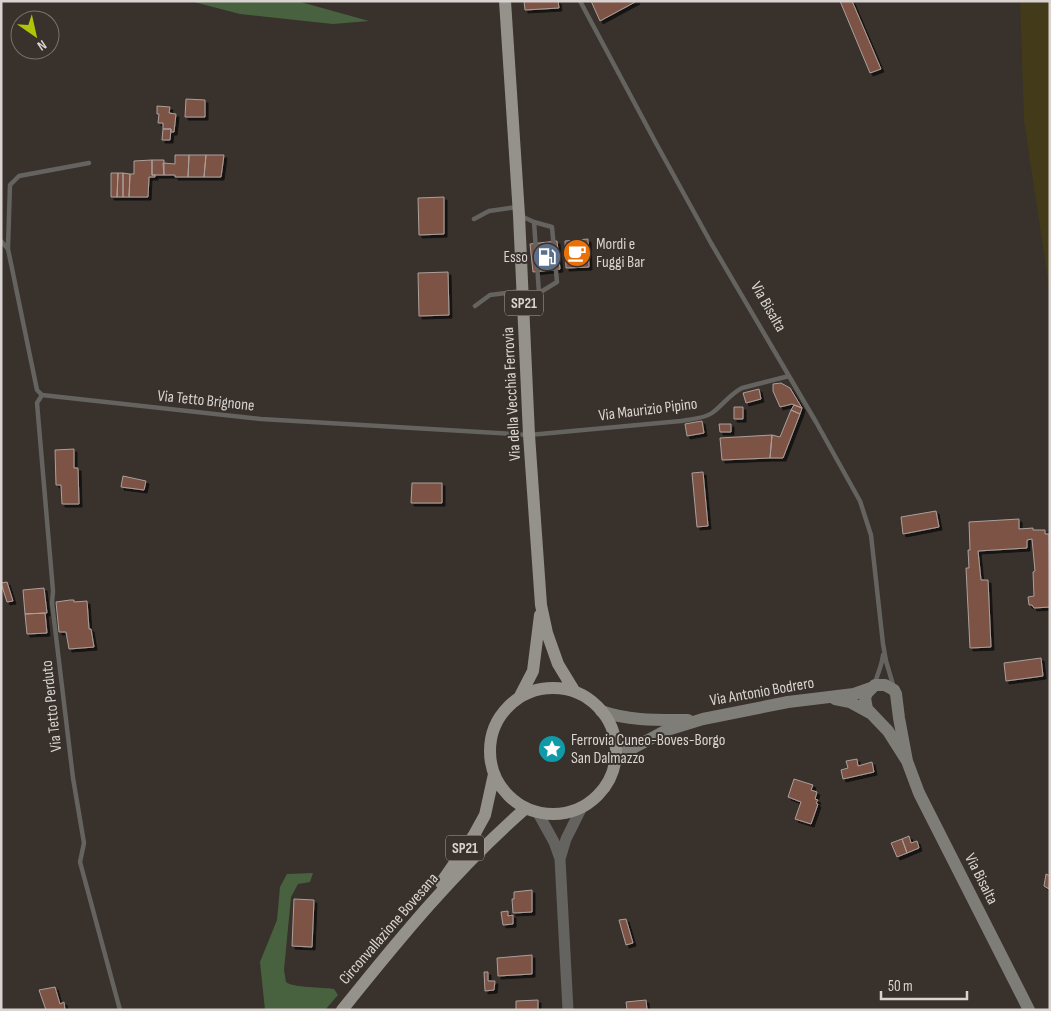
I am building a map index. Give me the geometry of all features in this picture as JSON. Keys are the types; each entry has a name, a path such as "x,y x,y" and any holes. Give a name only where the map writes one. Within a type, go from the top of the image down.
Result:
{"main road":[{"name":"Via della Vecchia Ferrovia","path":"505,1 519,211 529,435 541,605 547,633 558,664 575,692"},
{"name":"Via della Vecchia Ferrovia","path":"519,698 532,671 541,605"},
{"path":"873,687 885,685 894,690 897,700 892,714 887,716 873,715"},
{"name":"Via Antonio Bodrero","path":"616,757 667,730 703,719 788,702 854,694 873,687"},
{"name":"Via Bisalta","path":"873,687 865,698 867,709 894,738 907,760"},
{"path":"556,688 575,692 589,700 601,711 610,724 615,740 616,757 612,772 605,786 595,798 582,807 568,812 553,814 532,811 512,800 501,788 494,774 490,753 493,732 503,713 519,698 537,690 556,688"},
{"name":"Via Antonio Bodrero","path":"827,698 850,702 873,715"},
{"name":"Via Bisalta","path":"897,700 907,760 919,793 1029,1010"},
{"name":"Via Antonio Bodrero","path":"601,711 619,717 655,720 703,719"},
{"name":"SP21","path":"420,914 474,835 485,814 494,774"},
{"name":"Circonvallazione Bovesana","path":"342,1010 420,914 498,832 532,811"}],"street":[{"path":"560,859 566,839 582,807"},
{"path":"532,811 554,842 560,859 568,1010"}],"lane":[{"name":"Via Bisalta","path":"580,1 702,227 860,501 871,535 883,644 897,700"},
{"path":"42,395 37,390 8,249 10,185 19,176 89,163"},
{"path":"474,219 489,211 519,211 534,222 552,227 556,282 540,293 523,296 490,295 475,306"},
{"path":"534,222 540,293"},
{"path":"1,242 8,249"},
{"name":"Via Maurizio Pipino","path":"529,435 681,421 704,417 712,413 736,391 742,388 789,376"},
{"name":"Via Tetto Brignone","path":"42,395 261,419 529,435"},
{"name":"Via Tetto Perduto","path":"42,395 37,403 53,591 52,603 72,769 84,843 80,862 120,1010"},
{"name":"Via Bisalta","path":"873,687 882,664 883,644"}],"green space":[{"path":"190,1 297,1 369,21 333,24 240,14"},
{"path":"313,873 310,882 298,884 291,897 284,970 286,982 301,986 334,989 338,995 325,1010 265,1010 260,962 277,920 280,887 287,874"}],"sand":[{"path":"1020,1 1050,1 1050,294 1024,121"}],"building":[{"path":"524,1 558,1 559,8 525,10"},
{"path":"591,1 637,1 600,21"},
{"path":"840,1 852,1 881,69 870,73"},
{"path":"186,99 205,100 205,117 185,117"},
{"path":"157,106 170,107 169,113 176,114 174,132 171,132 171,129 163,129 163,123 158,123 159,114 157,114"},
{"path":"163,129 171,129 170,140 162,140"},
{"path":"175,155 189,155 188,177 164,175 163,163 175,164"},
{"path":"189,155 206,155 204,177 188,177"},
{"path":"206,155 224,155 221,177 204,177"},
{"path":"152,160 152,175 155,175 155,177 149,177 148,197 129,197 130,174 134,174 134,161"},
{"path":"152,160 164,160 164,175 152,175"},
{"path":"111,173 118,173 117,197 111,197"},
{"path":"118,173 123,173 123,197 117,197"},
{"path":"123,173 130,174 129,197 123,197"},
{"path":"444,197 444,234 419,235 418,198"},
{"path":"588,239 589,267 566,268 565,241"},
{"path":"557,241 560,269 533,272 530,244"},
{"path":"448,272 449,315 419,316 418,273"},
{"path":"781,383 790,388 802,408 792,404 780,407 773,391 773,384"},
{"path":"759,389 761,399 746,403 743,393"},
{"path":"794,405 802,408 800,414 791,410"},
{"path":"734,407 743,407 743,419 734,419"},
{"path":"791,410 800,414 783,458 770,458 772,435 780,437"},
{"path":"702,421 704,433 687,436 685,424"},
{"path":"719,424 731,424 731,432 720,432"},
{"path":"772,435 770,458 722,460 720,438"},
{"path":"74,449 74,468 78,468 79,504 62,504 61,485 56,485 55,450"},
{"path":"703,472 708,526 697,527 692,473"},
{"path":"123,476 146,481 144,490 121,487"},
{"path":"412,483 442,483 442,503 411,503"},
{"path":"936,511 939,527 903,534 901,517"},
{"path":"1019,519 1019,529 1033,528 1033,530 1045,530 1045,534 1049,534 1050,607 1034,608 1032,605 1029,605 1028,597 1034,596 1033,572 1035,571 1032,539 1027,540 1027,548 978,551 981,580 988,580 991,647 970,648 966,568 969,568 969,522"},
{"path":"7,582 13,601 7,602 1,583"},
{"path":"44,588 47,613 25,614 23,590"},
{"path":"74,600 74,602 87,601 89,629 91,629 94,647 69,649 66,632 59,632 56,602"},
{"path":"45,613 47,633 27,634 25,614"},
{"path":"1041,658 1043,676 1006,681 1004,663"},
{"path":"857,759 858,766 872,762 874,772 843,779 841,770 848,768 846,761"},
{"path":"794,779 813,785 811,790 817,792 815,799 818,800 816,803 818,804 811,824 795,819 801,802 788,797"},
{"path":"909,836 911,843 917,841 919,848 907,853 902,839"},
{"path":"902,839 907,853 897,857 891,843"},
{"path":"1046,874 1050,876 1049,889 1044,886"},
{"path":"532,890 532,912 513,913 512,899 514,899 514,892"},
{"path":"294,899 314,900 312,947 292,946"},
{"path":"508,911 508,916 513,915 513,924 503,925 501,912"},
{"path":"626,919 633,943 626,945 619,920"},
{"path":"532,955 532,974 498,976 497,958"},
{"path":"484,972 488,972 488,981 495,981 494,990 485,991"},
{"path":"55,987 60,1004 64,1002 65,1010 46,1010 39,990"},
{"path":"538,1000 538,1010 516,1010 516,1001"},
{"path":"646,1000 647,1010 627,1010 626,1002"}],"place":[{"name":"Mordi e Fuggi Bar","path":"577,253"},
{"name":"Esso","path":"547,257"},
{"name":"Ferrovia Cuneo-Boves-Borgo San Dalmazzo","path":"552,749"}]}
